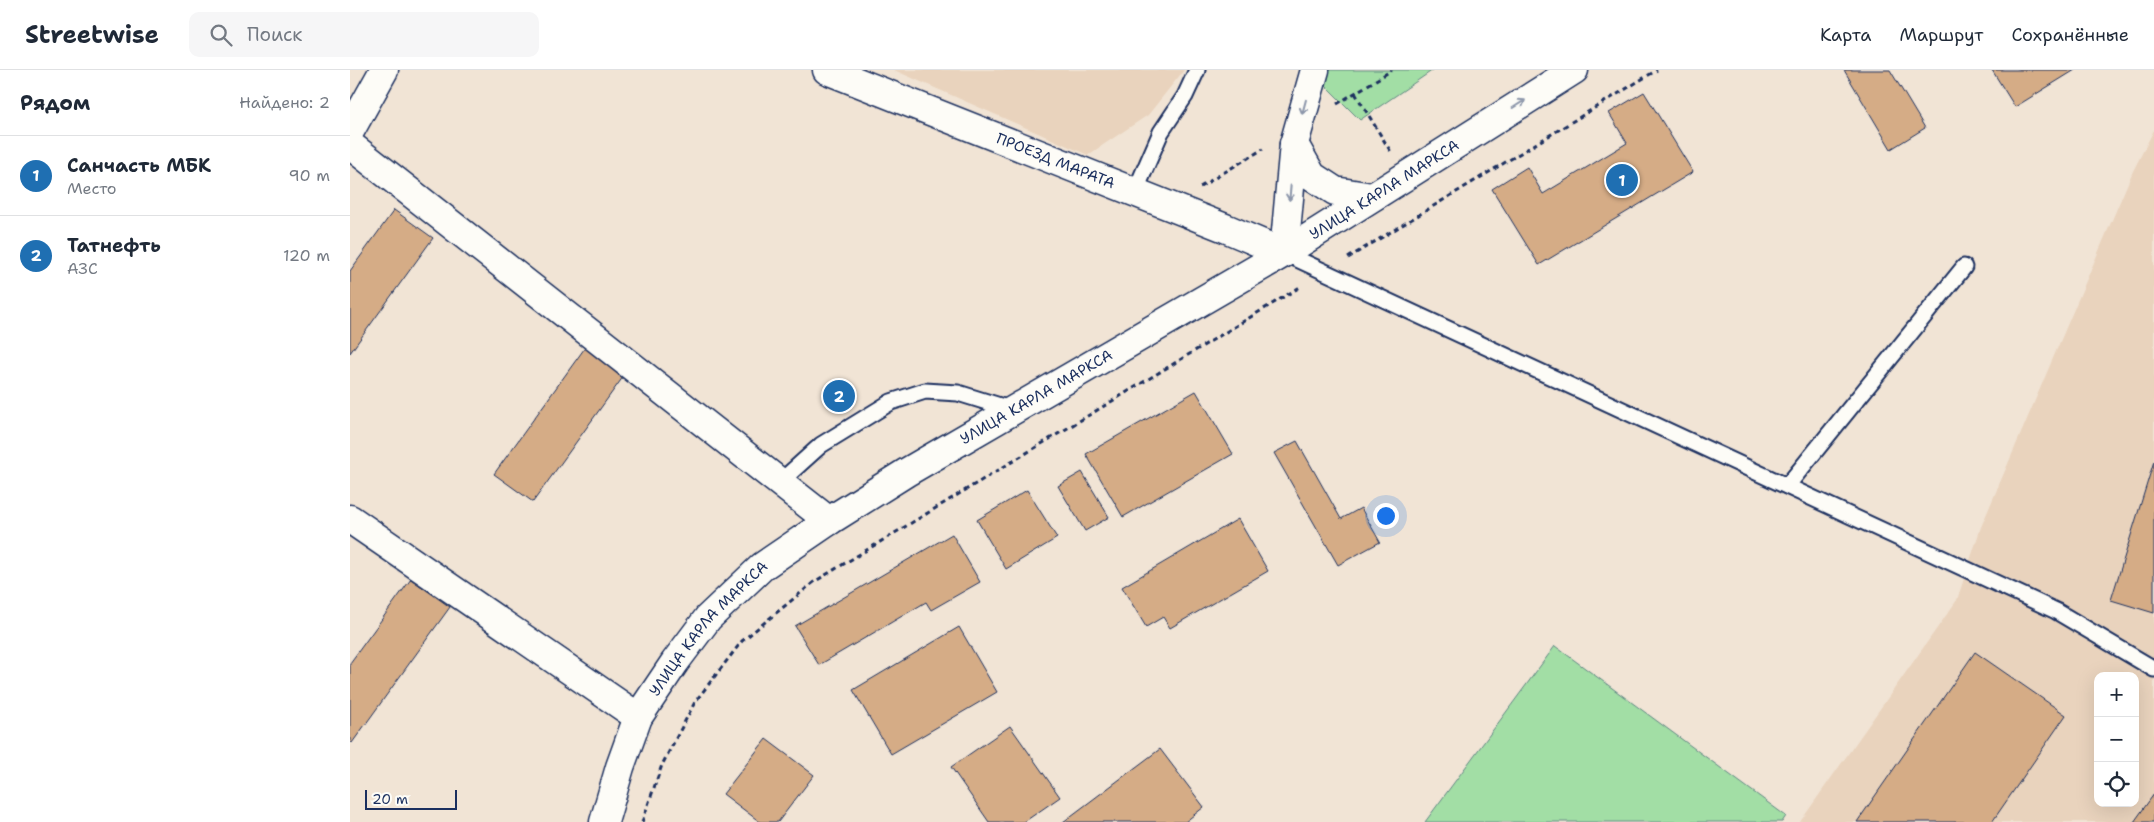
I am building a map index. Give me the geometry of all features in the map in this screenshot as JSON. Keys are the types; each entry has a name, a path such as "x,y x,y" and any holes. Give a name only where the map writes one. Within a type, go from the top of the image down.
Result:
{"main road":[{"path":"350,130 384,70"},
{"name":"ПРОЕЗД МАРАТА","path":"827,70 1284,253"},
{"path":"1284,253 1294,144 1314,70"},
{"name":"УЛИЦА КАРЛА МАРКСА","path":"604,822 620,767 638,717 675,662 708,618 763,566 829,520 1013,410 1284,253 1574,70"},
{"path":"1294,144 1312,176 1335,191 1372,197"},
{"path":"350,145 829,520"},
{"path":"350,519 638,717"}],"lane":[{"path":"1135,192 1162,132 1185,96 1197,70"},
{"path":"1284,253 2056,611 2154,670"},
{"path":"1787,486 1964,267"},
{"path":"780,482 821,445 891,402 924,391 958,392 1013,410"}],"path":[{"path":"642,822 662,765 695,702 742,641 814,582 1657,70"}],"shaded area":[{"path":"894,70 1184,70 1148,115 1088,155"},
{"path":"2154,130 2154,822 1800,822 1957,600 1981,527 2133,171"}],"green space":[{"path":"1310,70 1433,70 1360,120"},
{"path":"1555,646 1786,816 1782,822 1425,822"}],"building":[{"path":"1844,70 1890,70 1925,128 1891,149"},
{"path":"1992,70 2075,70 2015,107"},
{"path":"1644,92 1693,172 1539,265 1492,189 1527,167 1543,194 1627,143 1609,113"},
{"path":"394,210 433,238 350,353 350,271"},
{"path":"592,338 631,366 533,502 494,474"},
{"path":"1196,391 1233,454 1123,517 1086,454"},
{"path":"1297,441 1341,519 1361,508 1380,542 1338,565 1274,453"},
{"path":"2154,461 2154,613 2111,600"},
{"path":"1082,472 1109,517 1085,531 1058,486"},
{"path":"1027,490 1057,538 1006,569 977,520"},
{"path":"1238,519 1268,571 1170,628 1163,617 1146,627 1122,587"},
{"path":"952,534 980,582 931,610 926,602 819,665 795,626"},
{"path":"411,579 450,607 352,743 350,741 350,663"},
{"path":"959,627 997,692 891,754 853,690"},
{"path":"1975,652 2066,715 1992,822 1857,822"},
{"path":"1010,726 1060,797 1024,822 989,822 951,767"},
{"path":"766,739 814,775 778,822 760,822 723,794"},
{"path":"1160,749 1204,807 1185,822 1063,822"},
{"path":"2154,794 2154,822 2134,822"}],"place":[{"name":"Санчасть МБК","path":"1622,180"},
{"name":"Татнефть","path":"839,396"}]}
